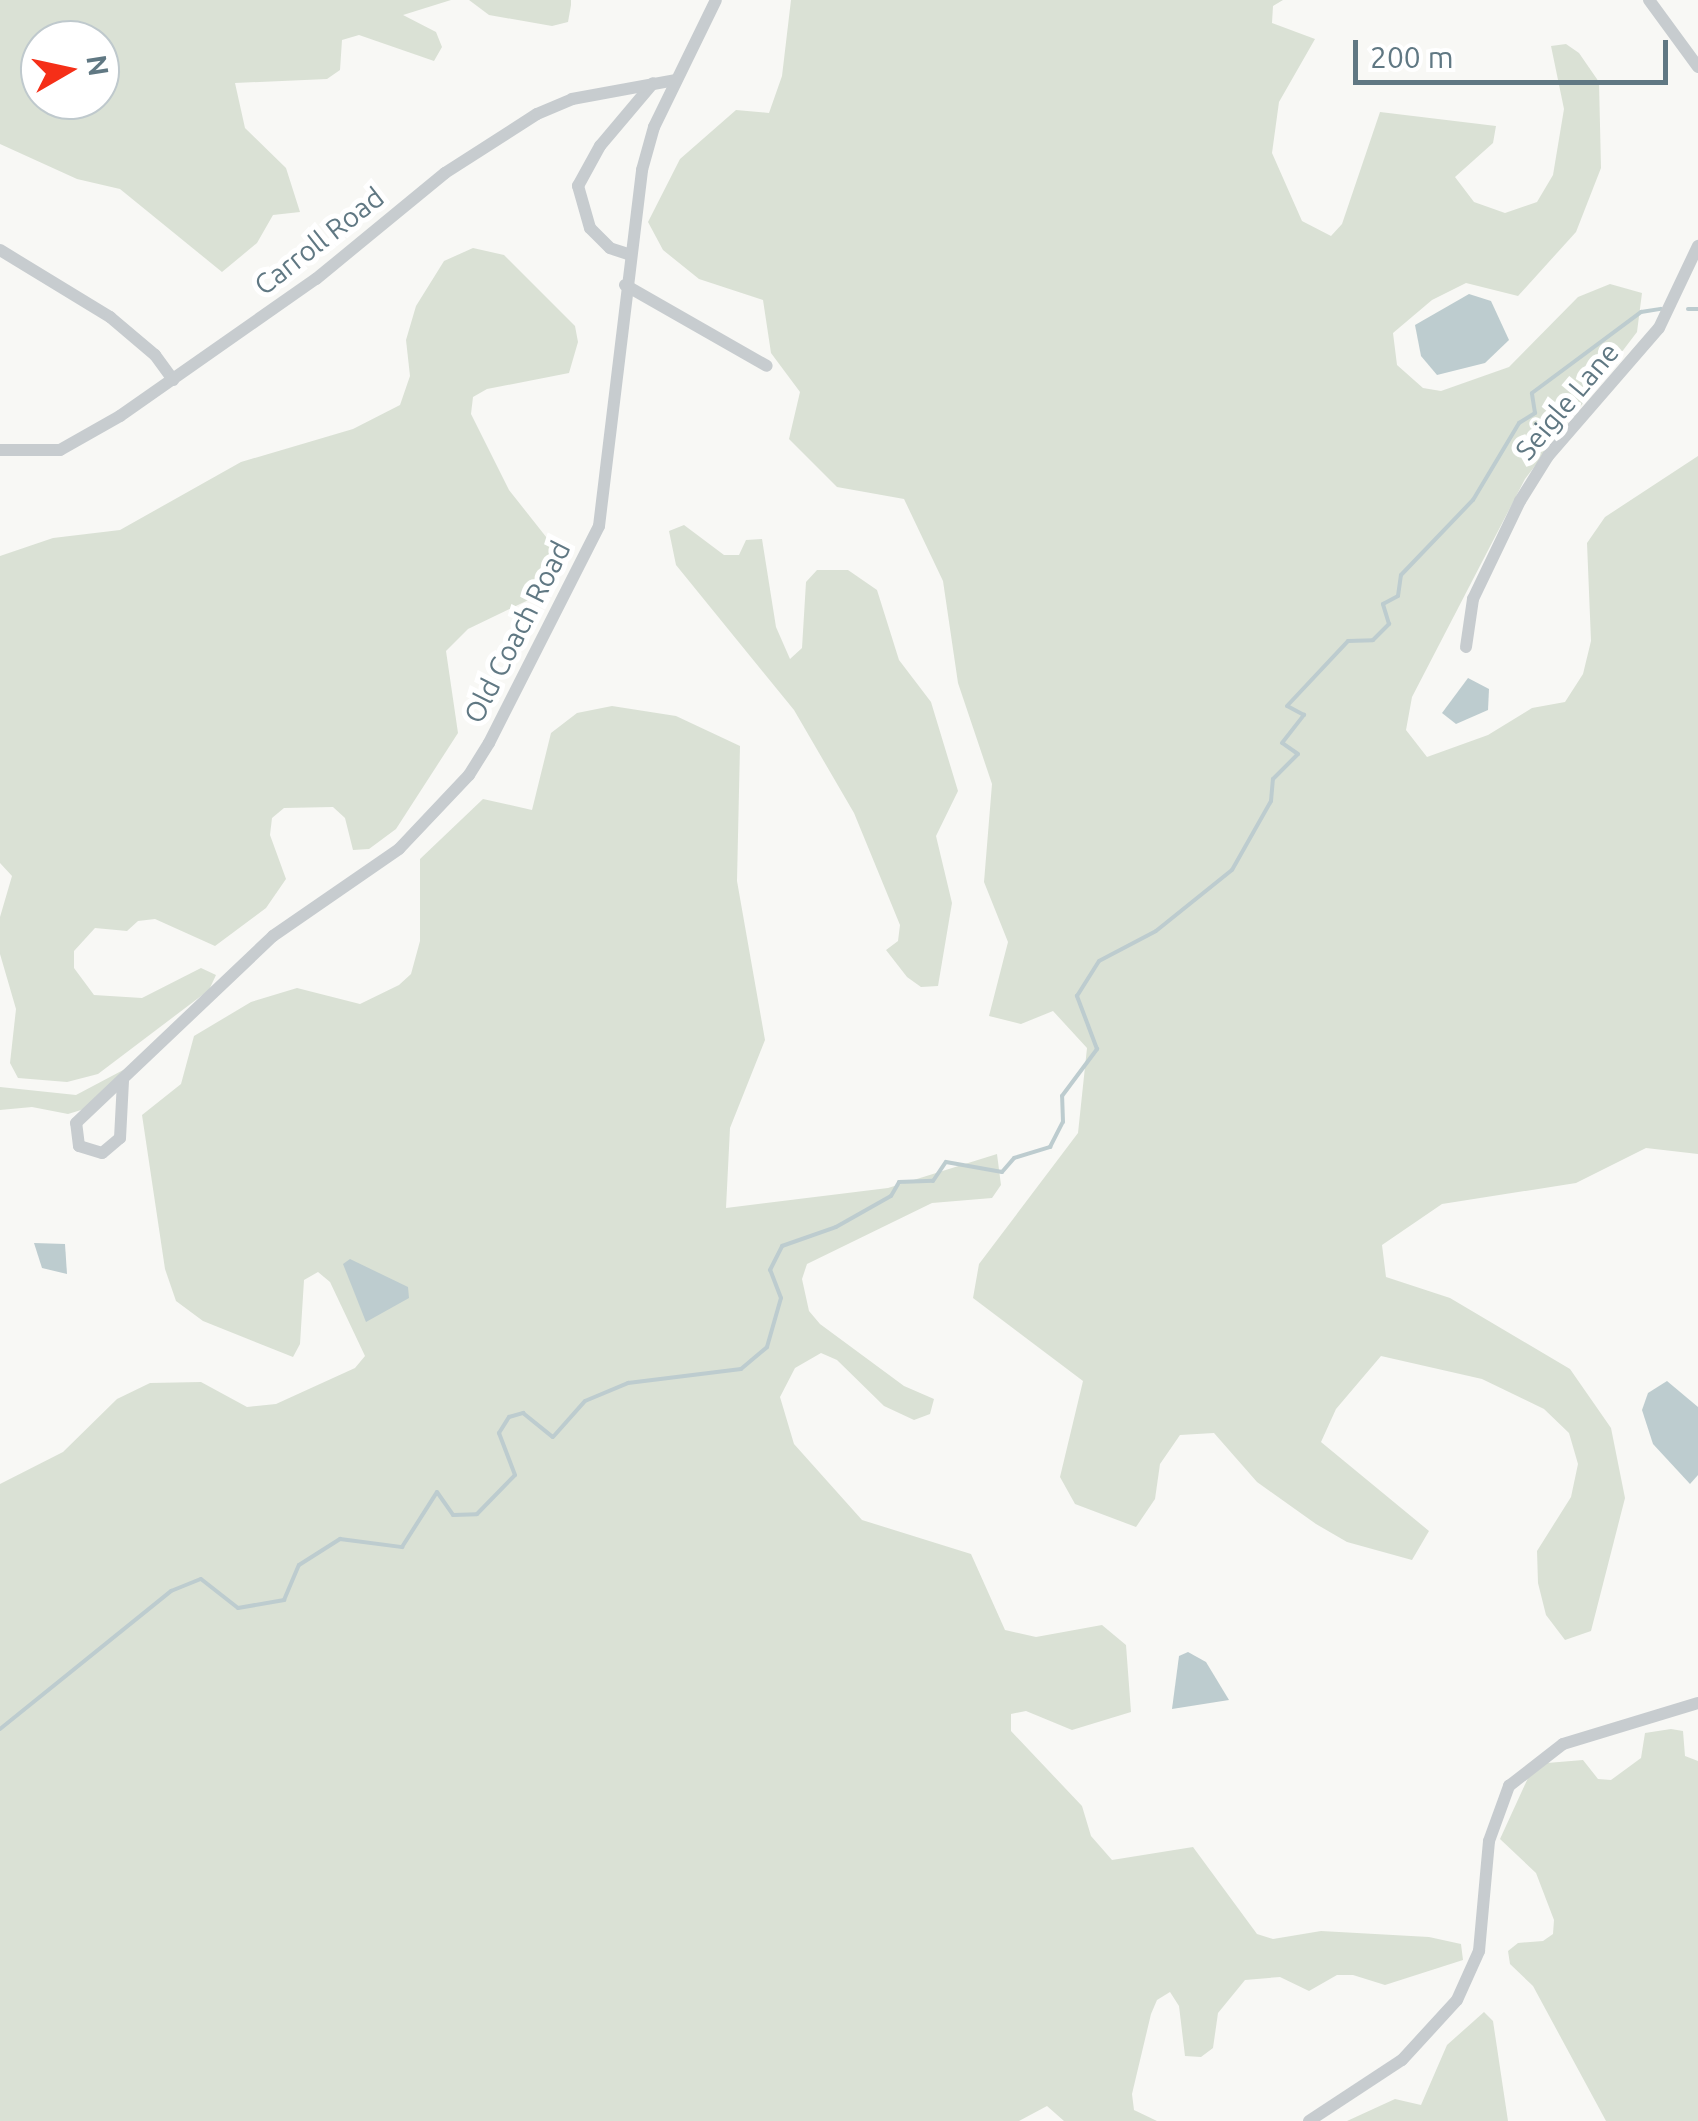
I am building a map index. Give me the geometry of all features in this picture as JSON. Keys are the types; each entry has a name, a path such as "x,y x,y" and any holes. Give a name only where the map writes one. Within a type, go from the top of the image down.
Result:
{"street":[{"name":"Old Coach Road","path":"124,1082 120,1138 102,1153 79,1146 76,1123 124,1082 273,936 398,849 434,816 489,743 599,526 628,254 654,127 716,0"},
{"path":"1649,0 1698,66"},
{"name":"Carroll Road","path":"0,450 60,450 173,380 292,298 495,139 572,99 676,80"},
{"path":"628,254 610,248 590,228 578,186 600,146 654,82"},
{"name":"Seigle Lane","path":"1466,647 1473,599 1520,501 1548,456 1659,328 1698,246"},
{"path":"0,250 110,316 155,354 173,380"},
{"path":"625,285 768,366"},
{"path":"1309,2121 1402,2060 1458,2000 1479,1952 1489,1841 1509,1786 1563,1744 1698,1703"}],"shaded area":[{"path":"0,0 451,0 403,15 436,32 442,47 434,61 359,35 342,40 340,70 327,79 235,83 245,128 286,168 300,212 273,215 257,243 222,272 120,189 77,179 0,144"},
{"path":"469,0 571,0 571,5 568,22 552,26 489,15"},
{"path":"791,0 1283,0 1273,6 1272,23 1315,39 1279,102 1272,153 1302,221 1331,236 1342,224 1380,112 1496,126 1493,143 1455,177 1474,202 1505,213 1537,202 1553,175 1564,109 1551,46 1566,44 1579,53 1599,82 1601,168 1576,232 1518,296 1466,283 1432,300 1393,333 1397,365 1423,388 1441,391 1509,367 1578,297 1610,284 1642,293 1637,332 1525,479 1412,697 1406,730 1427,757 1488,735 1532,708 1565,702 1583,674 1591,641 1587,543 1605,517 1698,456 1698,1154 1646,1148 1576,1183 1442,1204 1382,1245 1386,1277 1450,1298 1570,1369 1611,1428 1625,1498 1591,1631 1565,1640 1546,1615 1538,1583 1537,1551 1571,1497 1578,1464 1569,1433 1544,1409 1482,1379 1381,1356 1336,1409 1321,1442 1429,1531 1412,1560 1347,1542 1316,1524 1257,1482 1214,1433 1180,1435 1160,1464 1155,1499 1136,1527 1075,1504 1060,1477 1083,1381 973,1298 979,1264 1078,1133 1087,1048 1053,1011 1021,1024 989,1016 1008,942 984,882 992,784 958,683 943,581 904,499 837,487 789,439 800,392 771,353 763,300 699,279 663,250 648,222 680,159 736,110 769,113 782,76"},
{"path":"473,248 504,255 575,326 578,342 569,373 487,389 473,397 471,414 509,490 558,552 550,582 541,594 468,629 446,651 458,733 396,829 369,849 353,850 345,818 333,807 284,808 272,818 270,835 286,879 266,908 215,946 155,919 138,921 127,931 95,928 74,951 74,968 94,995 142,998 201,968 216,975 209,990 98,1074 67,1082 18,1078 10,1063 16,1009 0,954 0,917 12,876 0,863 0,556 53,538 120,530 241,462 353,429 400,405 410,376 406,340 416,306 444,261"},
{"path":"1469,294 1491,301 1509,340 1485,363 1437,375 1421,356 1415,325"},
{"path":"684,525 724,555 739,555 746,540 762,539 776,627 790,659 802,648 806,582 817,570 848,570 877,590 899,660 931,702 958,791 936,836 952,903 938,986 921,987 907,977 886,950 898,941 900,925 854,813 794,710 676,565 669,531"},
{"path":"1468,678 1489,689 1488,710 1456,724 1442,713"},
{"path":"612,706 676,716 740,746 737,881 765,1040 730,1128 726,1208 888,1188 997,1154 1001,1185 992,1198 932,1203 807,1264 802,1279 809,1311 820,1324 904,1386 934,1399 930,1414 914,1420 884,1406 837,1360 821,1353 795,1368 780,1397 794,1444 862,1520 971,1554 1005,1630 1036,1637 1102,1625 1126,1645 1131,1712 1072,1730 1026,1711 1011,1714 1011,1731 1082,1806 1091,1836 1112,1860 1193,1847 1257,1934 1273,1939 1321,1931 1429,1937 1461,1944 1463,1960 1385,1985 1353,1975 1337,1975 1309,1991 1280,1977 1245,1980 1218,2013 1213,2048 1201,2057 1185,2056 1179,2006 1170,1992 1157,2000 1151,2014 1132,2094 1134,2110 1157,2121 1064,2121 1047,2106 1019,2121 0,2121 0,1484 63,1452 117,1399 150,1383 201,1382 247,1407 276,1404 355,1368 365,1356 330,1282 318,1272 304,1280 300,1344 293,1357 203,1321 176,1301 165,1269 142,1115 181,1084 194,1036 251,1002 297,988 360,1004 399,985 411,974 420,941 420,859 483,799 532,810 551,733 577,713"},
{"path":"127,1068 91,1107 68,1114 32,1107 0,1110 0,1087 76,1095"},
{"path":"34,1243 65,1244 67,1274 42,1268"},
{"path":"350,1259 408,1287 409,1298 366,1322 343,1264"},
{"path":"1667,1381 1698,1407 1698,1475 1690,1484 1653,1444 1642,1410 1648,1393"},
{"path":"1188,1652 1206,1662 1229,1700 1172,1709 1179,1656"},
{"path":"1683,1731 1685,1756 1698,1761 1698,2121 1606,2121 1533,1986 1510,1964 1508,1951 1518,1943 1543,1941 1553,1934 1554,1920 1536,1873 1500,1839 1528,1778 1547,1763 1583,1760 1598,1779 1611,1780 1641,1758 1645,1733"},
{"path":"1484,2012 1493,2021 1508,2121 1347,2121 1395,2099 1421,2105 1447,2045"}],"waterway":[{"path":"0,1729 171,1591 201,1579 238,1608 284,1600 299,1565 340,1539 402,1547 437,1492 453,1515 477,1514 515,1475 499,1433 509,1417 523,1413 553,1437 585,1401 628,1383 741,1369 767,1347 781,1298 770,1270 782,1246 836,1227 891,1196 899,1182 933,1181 946,1162 1002,1172 1014,1158 1050,1147 1063,1122 1062,1096 1097,1049 1077,996 1099,961 1156,931 1232,870 1271,801 1273,779 1298,754 1282,743 1304,715 1287,706 1348,641 1373,640 1389,624 1383,604 1398,596 1401,575 1473,500 1519,423 1535,413 1532,393 1641,312 1661,309"},
{"path":"1688,309 1698,309"}]}
